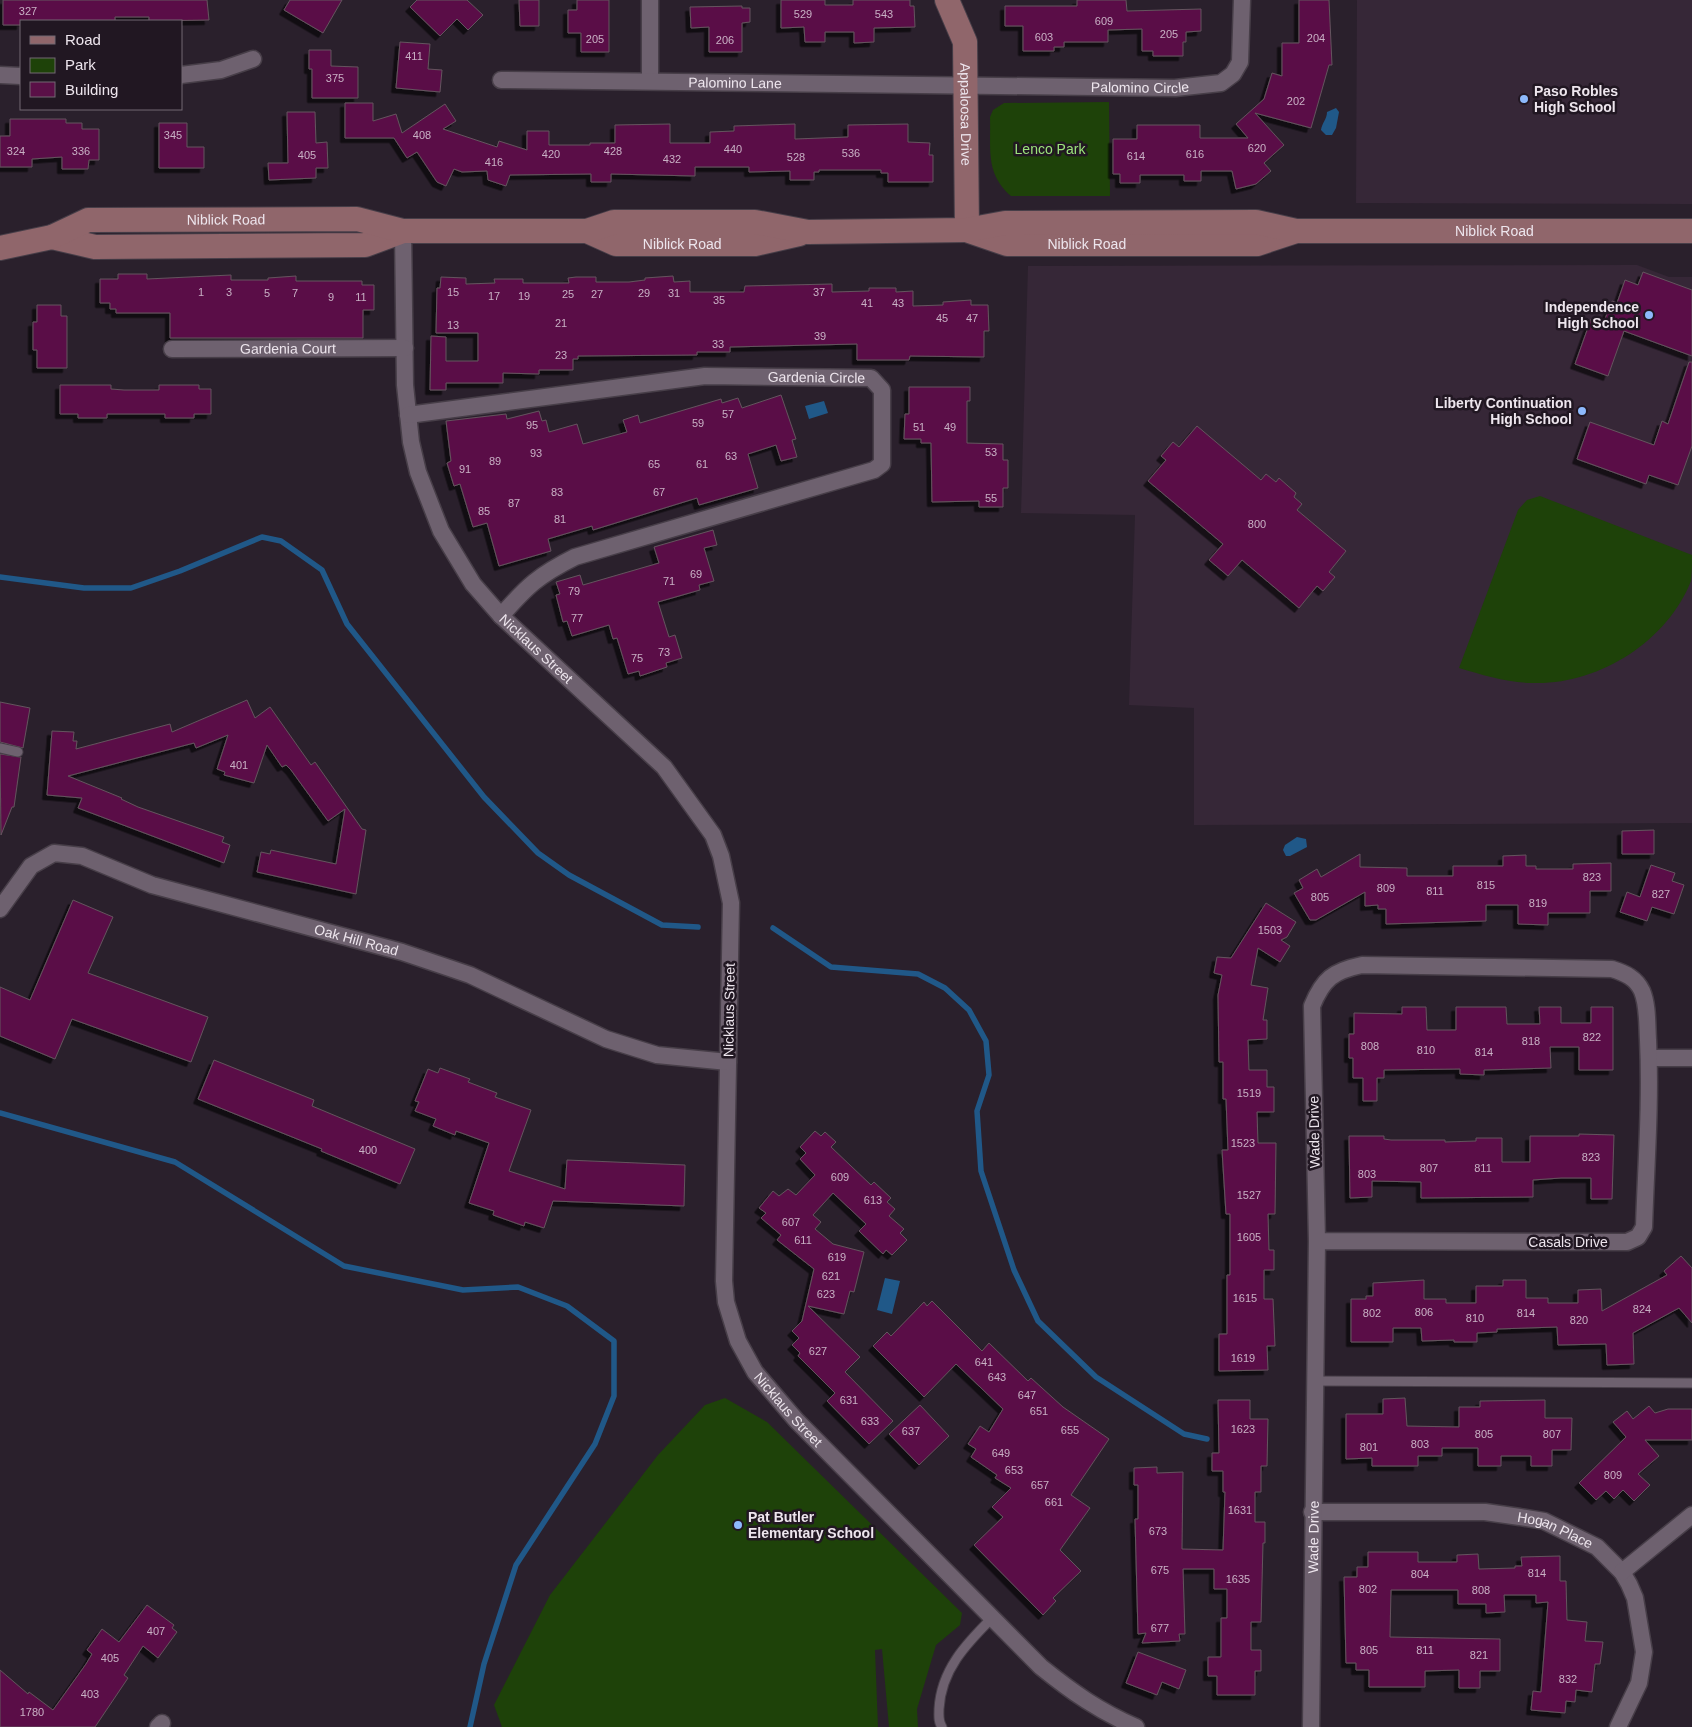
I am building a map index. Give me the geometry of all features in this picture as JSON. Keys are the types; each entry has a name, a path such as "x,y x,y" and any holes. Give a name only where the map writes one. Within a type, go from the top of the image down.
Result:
{"main road":[{"name":"Appaloosa Drive","path":"947,0 965,42 967,84 967,230"},
{"name":"Niblick Road","path":"0,248 52,237 95,247 365,245 404,232 588,232 614,222 756,222 808,232 967,230 1007,244 1257,244 1296,232 1692,231"}],"street":[{"path":"650,0 650,81"},
{"name":"Palomino Circle","path":"967,84 1175,88 1221,83 1232,74 1240,62 1242,0"},
{"path":"182,76 221,70 253,59"},
{"path":"0,76 20,76"},
{"name":"Palomino Lane","path":"501,80 967,84"},
{"name":"Nicklaus Street","path":"404,232 405,348 408,415 418,472 441,531 473,584 501,616 664,767 712,835 722,856 731,903 724,1281 726,1302 738,1341 755,1372 796,1420 1041,1667 1078,1697 1108,1715 1136,1727"},
{"name":"Gardenia Court","path":"172,349 405,348"},
{"name":"Gardenia Circle","path":"408,415 705,376 871,378 882,390 882,464 874,470 575,558 550,570 527,586 501,616"},
{"name":"Oak Hill Road","path":"0,909 31,866 54,853 82,856 152,885 402,952 470,976 606,1039 657,1055 728,1062"},
{"name":"Wade Drive","path":"1311,1727 1316,1242 1312,1006 1320,986 1330,977 1346,968 1362,965 1612,969 1624,973 1634,980 1642,991 1647,1012 1649,1058"},
{"path":"1649,1058 1692,1058"},
{"name":"Casals Drive","path":"1316,1242 1627,1242 1638,1236 1644,1228 1649,1058"},
{"name":"Hogan Place","path":"1312,1512 1485,1512 1544,1521 1597,1547 1622,1572 1634,1598 1644,1652 1639,1683 1618,1727"},
{"path":"1622,1572 1692,1515"}],"lane":[{"path":"0,748 18,752"},
{"path":"1314,1381 1692,1383"},
{"path":"942,1727 939,1723 940,1696 949,1671 965,1645 992,1618"}],"shaded area":[{"name":"Paso Robles High School","path":"1357,0 1692,0 1692,204 1356,203"},
{"path":"1637,265 1669,277 1692,277 1692,823 1194,825 1194,708 1129,705 1135,515 1021,513 1028,266"}],"green space":[{"name":"Lenco Park","path":"1109,102 1110,196 1011,196 997,179 993,170 990,150 990,117 993,110 1004,103"},
{"path":"1540,496 1692,555 1691,581 1680,603 1648,641 1627,656 1605,668 1557,682 1524,683 1486,676 1459,668 1518,510 1527,500"},
{"name":"Pat Butler Elementary School","path":"725,1398 767,1422 962,1613 960,1625 936,1645 917,1709 918,1727 889,1727 882,1649 875,1650 878,1727 502,1727 494,1705 550,1595 658,1455 705,1405"}],"water":[{"path":"1336,108 1339,112 1336,128 1332,135 1326,135 1321,130 1322,125 1327,112"},
{"path":"824,401 828,413 809,419 805,406"},
{"path":"1297,837 1306,839 1307,847 1290,856 1286,856 1283,850 1285,845"},
{"path":"885,1278 900,1281 892,1314 877,1310"}],"building":[{"path":"3,0 207,0 209,20 149,20 149,17 115,17 115,20 20,20 20,25 3,25"},
{"path":"290,0 342,0 323,33 284,10"},
{"path":"417,0 467,0 483,15 468,30 457,19 440,36 410,7"},
{"path":"519,0 539,0 539,26 520,26"},
{"path":"577,0 609,0 609,52 581,52 581,33 568,33 568,10 577,10"},
{"path":"781,0 825,0 825,5 853,5 853,0 910,0 910,6 914,6 915,27 874,28 874,42 854,43 854,32 825,32 825,42 805,42 804,27 781,28"},
{"path":"1077,0 1126,0 1127,11 1201,9 1201,31 1186,32 1186,42 1183,42 1183,56 1153,56 1153,51 1142,51 1142,29 1108,30 1108,42 1064,42 1064,47 1054,47 1054,51 1023,51 1023,26 1005,26 1005,6 1077,6"},
{"path":"1299,0 1329,0 1332,65 1329,65 1311,128 1255,113 1284,145 1264,163 1271,171 1256,184 1236,189 1232,171 1201,171 1201,181 1184,181 1184,175 1140,175 1140,183 1120,183 1120,174 1113,174 1113,139 1137,139 1137,125 1200,125 1200,138 1248,138 1236,124 1264,99 1272,73 1282,76 1282,43 1299,43"},
{"path":"742,6 742,8 750,8 750,22 742,23 742,52 709,52 709,27 691,28 690,7"},
{"path":"400,42 430,44 428,69 442,70 440,92 396,88"},
{"path":"309,50 331,50 331,66 358,67 358,98 312,98 312,69 309,69"},
{"path":"345,103 373,103 373,121 396,114 402,133 445,104 456,121 443,129 497,147 499,141 527,150 527,131 549,131 549,145 590,145 590,143 615,143 615,125 670,124 670,143 710,143 710,132 734,131 734,126 795,124 795,139 848,137 848,125 908,124 908,142 930,143 929,155 933,155 933,182 888,182 888,173 881,173 881,170 819,170 819,172 814,172 814,180 790,180 790,171 749,172 749,167 695,167 695,176 611,174 611,182 591,182 591,174 510,175 506,186 488,180 487,171 462,172 454,169 446,186 437,182 417,152 407,158 394,138 345,138"},
{"path":"287,112 315,112 316,143 327,142 328,168 316,168 316,178 269,180 268,163 288,163"},
{"path":"10,119 66,119 66,123 82,123 82,129 99,129 99,160 89,160 88,169 62,169 62,157 32,159 32,167 0,167 0,136 10,136"},
{"path":"159,123 187,123 187,147 204,147 204,168 159,168"},
{"name":"Independence High School","path":"1643,272 1692,290 1692,356 1624,331 1608,376 1575,364 1591,319 1603,324 1612,301 1617,303 1625,280 1638,285"},
{"path":"118,274 147,274 147,279 231,275 231,280 268,280 268,278 296,276 296,281 362,281 362,285 374,285 374,310 363,310 363,338 170,338 170,313 116,313 116,309 110,309 110,303 100,303 100,279 118,279"},
{"path":"673,276 674,282 690,281 690,292 744,292 745,286 832,284 832,292 869,291 869,288 896,288 896,292 913,291 913,306 943,305 943,302 971,300 971,305 988,305 989,331 984,331 984,357 910,356 909,360 857,360 857,344 730,347 730,352 697,352 697,355 578,356 578,359 573,359 573,370 539,370 539,374 503,373 503,383 446,383 446,390 430,390 431,336 446,337 446,361 478,361 478,333 436,333 437,288 440,288 441,277 466,278 466,284 495,283 494,279 523,279 523,283 569,283 568,278 576,277 596,277 596,282 629,282 645,280 645,278"},
{"path":"37,305 61,305 61,316 67,316 67,368 37,368 37,350 33,350 33,322 37,322"},
{"path":"1689,362 1692,362 1692,446 1678,485 1649,475 1646,484 1577,459 1590,422 1654,445 1662,421 1668,424"},
{"path":"60,385 111,385 111,389 159,390 159,385 199,385 199,389 211,389 211,414 194,414 194,418 165,418 165,414 107,414 107,418 78,418 78,414 60,414"},
{"path":"909,387 970,387 970,401 967,401 967,443 1003,444 1003,460 1008,460 1008,488 1003,488 1003,507 979,507 979,501 932,502 931,443 921,443 921,439 904,439 905,414 909,414"},
{"path":"781,395 796,439 792,440 797,457 781,461 776,445 748,454 758,488 699,505 697,498 593,530 592,526 548,539 551,551 499,566 487,523 473,527 460,484 454,486 447,463 451,461 446,421 506,414 507,419 539,411 542,421 546,420 549,432 577,424 583,444 627,432 623,420 638,415 640,423 721,399 722,403 738,398 742,408"},
{"path":"1197,426 1261,480 1266,474 1276,482 1279,478 1296,493 1294,497 1302,504 1297,510 1346,551 1329,572 1335,577 1323,591 1317,586 1299,608 1242,560 1228,576 1209,560 1223,544 1148,481 1166,460 1161,456 1173,442 1179,447"},
{"path":"713,530 717,545 704,548 714,581 699,585 700,590 658,602 669,637 675,635 682,658 666,663 667,667 640,676 639,671 628,674 617,638 613,639 609,625 572,636 567,621 563,622 556,595 560,594 556,582 580,575 583,585 659,563 654,547"},
{"path":"247,700 255,718 270,707 311,765 315,762 362,829 366,830 356,894 257,872 261,852 270,854 271,850 336,864 345,809 328,821 291,770 286,765 282,767 267,745 254,783 224,775 225,772 217,769 228,735 196,748 194,743 68,776 122,798 138,807 224,837 222,842 230,845 224,863 78,808 82,798 47,795 52,731 74,732 73,741 77,741 76,749 170,724 172,732"},
{"path":"0,702 30,708 23,748 0,742"},
{"path":"0,754 21,757 14,807 12,807 1,835"},
{"path":"1654,830 1654,854 1622,854 1622,831"},
{"path":"1360,854 1360,867 1407,868 1407,876 1453,876 1453,866 1503,866 1503,856 1526,855 1526,866 1536,866 1536,869 1573,869 1573,864 1611,863 1611,891 1590,891 1590,913 1548,913 1548,925 1518,924 1518,905 1486,905 1486,921 1386,924 1386,909 1378,909 1378,905 1365,906 1365,892 1316,920 1310,920 1294,893 1303,888 1299,880 1317,869 1321,877"},
{"path":"1651,865 1675,873 1672,881 1684,885 1674,914 1652,907 1647,921 1620,912 1627,892 1640,897"},
{"path":"73,900 113,917 88,973 208,1017 191,1062 72,1019 55,1059 0,1036 0,987 30,1000"},
{"path":"1266,903 1296,922 1287,937 1281,940 1290,946 1280,962 1258,948 1251,985 1268,988 1263,1020 1267,1020 1267,1039 1248,1040 1249,1070 1267,1070 1267,1087 1274,1087 1274,1112 1257,1112 1258,1143 1276,1143 1275,1214 1268,1214 1269,1250 1274,1250 1274,1270 1264,1270 1264,1299 1273,1299 1275,1346 1267,1346 1268,1370 1219,1371 1219,1334 1227,1334 1227,1275 1230,1275 1230,1214 1226,1214 1222,1150 1228,1150 1226,1099 1223,1099 1223,1062 1219,1062 1218,995 1222,975 1214,973 1217,957 1231,958"},
{"path":"1402,1007 1426,1007 1427,1030 1456,1030 1456,1007 1506,1007 1507,1024 1540,1024 1539,1007 1561,1007 1561,1023 1591,1023 1591,1007 1613,1007 1613,1070 1579,1070 1579,1047 1550,1047 1551,1068 1484,1070 1484,1075 1460,1074 1460,1069 1384,1070 1384,1078 1377,1078 1377,1101 1363,1101 1363,1078 1353,1078 1353,1058 1349,1058 1349,1034 1354,1034 1354,1013 1402,1014"},
{"path":"214,1060 314,1100 312,1106 415,1149 400,1184 321,1151 322,1149 198,1099"},
{"path":"440,1068 470,1079 468,1082 497,1093 495,1097 531,1110 509,1171 565,1189 567,1160 685,1165 684,1206 553,1201 544,1228 525,1222 524,1226 493,1215 494,1211 469,1203 489,1143 456,1131 455,1135 433,1126 436,1119 415,1111 419,1102 415,1101 428,1069 438,1073"},
{"path":"815,1131 821,1136 825,1132 836,1142 831,1147 871,1185 874,1182 891,1198 887,1202 895,1209 889,1216 904,1229 900,1233 907,1240 892,1255 886,1250 883,1254 859,1231 866,1224 833,1193 813,1215 821,1222 815,1229 833,1244 864,1252 854,1292 850,1291 844,1314 808,1306 860,1357 845,1372 893,1421 869,1444 827,1401 835,1393 798,1356 800,1353 792,1345 799,1338 792,1331 802,1321 814,1269 777,1240 781,1235 761,1218 766,1213 759,1208 773,1191 779,1196 788,1189 796,1195 815,1175 800,1159 806,1153 800,1147"},
{"path":"1579,1134 1614,1135 1612,1199 1591,1199 1591,1178 1533,1180 1533,1197 1421,1198 1421,1182 1372,1181 1372,1197 1350,1198 1349,1136 1384,1136 1384,1139 1391,1140 1445,1140 1445,1142 1476,1141 1476,1138 1502,1138 1502,1162 1530,1162 1530,1136 1579,1136"},
{"path":"1681,1256 1692,1268 1692,1323 1679,1308 1633,1333 1634,1364 1607,1365 1606,1344 1558,1345 1557,1327 1497,1329 1497,1332 1477,1333 1477,1342 1454,1342 1454,1340 1422,1341 1421,1328 1393,1328 1393,1342 1351,1342 1351,1299 1366,1299 1366,1296 1373,1296 1373,1283 1424,1280 1424,1299 1446,1299 1446,1303 1476,1303 1476,1286 1503,1286 1503,1280 1526,1280 1526,1298 1548,1298 1548,1303 1578,1303 1578,1290 1601,1289 1602,1311 1667,1275 1664,1271"},
{"path":"932,1301 982,1351 989,1343 1028,1381 1031,1378 1063,1407 1109,1439 1071,1495 1090,1508 1060,1550 1081,1571 1053,1598 1056,1601 1043,1615 974,1545 1003,1517 992,1507 1011,1488 995,1478 997,1475 971,1457 976,1449 968,1444 980,1426 989,1432 1003,1409 956,1364 924,1397 873,1346 887,1332 891,1336 924,1302 927,1306"},
{"path":"1405,1398 1407,1426 1459,1427 1459,1407 1480,1407 1480,1401 1545,1400 1545,1418 1572,1418 1571,1450 1552,1450 1552,1466 1531,1466 1531,1456 1501,1456 1501,1466 1478,1466 1478,1448 1442,1448 1442,1456 1418,1456 1418,1466 1372,1466 1372,1458 1346,1459 1346,1414 1383,1414 1383,1399"},
{"path":"1218,1400 1250,1400 1250,1419 1268,1419 1267,1466 1261,1466 1261,1492 1255,1492 1255,1522 1265,1522 1265,1543 1263,1543 1261,1622 1251,1622 1251,1650 1261,1650 1261,1671 1255,1671 1255,1695 1217,1695 1217,1676 1208,1676 1208,1657 1221,1657 1221,1618 1227,1618 1227,1589 1214,1589 1214,1569 1183,1569 1185,1634 1179,1634 1180,1641 1142,1643 1146,1633 1138,1634 1135,1519 1138,1519 1138,1485 1134,1485 1134,1468 1157,1467 1157,1473 1183,1472 1182,1549 1223,1550 1225,1492 1223,1492 1223,1471 1212,1471 1212,1453 1219,1453"},
{"path":"920,1405 949,1436 919,1465 889,1434"},
{"path":"1649,1406 1655,1413 1668,1409 1692,1409 1692,1440 1645,1440 1659,1456 1638,1474 1650,1485 1634,1501 1623,1490 1614,1499 1606,1491 1596,1500 1579,1483 1626,1437 1613,1422 1627,1411 1633,1419"},
{"path":"1368,1552 1418,1552 1418,1562 1457,1562 1457,1555 1478,1554 1479,1569 1515,1568 1515,1566 1522,1566 1521,1557 1560,1556 1560,1581 1566,1581 1567,1620 1587,1622 1585,1641 1603,1642 1600,1664 1595,1664 1592,1692 1576,1690 1575,1702 1566,1701 1565,1713 1531,1710 1533,1691 1541,1692 1548,1602 1536,1603 1536,1595 1504,1595 1505,1612 1486,1613 1486,1604 1458,1604 1458,1590 1391,1590 1390,1637 1500,1639 1500,1671 1480,1671 1480,1688 1459,1688 1459,1670 1425,1671 1425,1687 1369,1687 1369,1670 1356,1670 1356,1663 1346,1663 1344,1577 1357,1577 1357,1567 1368,1567"},
{"path":"147,1605 174,1625 172,1628 177,1632 158,1658 143,1646 124,1675 128,1678 95,1727 0,1727 0,1670 28,1694 29,1692 53,1710 86,1664 92,1654 87,1650 102,1629 119,1642"},
{"path":"1138,1652 1186,1670 1179,1689 1162,1682 1157,1695 1126,1683"}],"waterway":[{"path":"0,577 84,588 131,588 180,571 262,537 281,541 322,570 347,624 484,797 538,853 569,875 662,925 698,927"},
{"path":"773,928 831,967 918,974 945,988 969,1010 986,1041 989,1075 977,1111 981,1171 1014,1270 1038,1321 1096,1377 1184,1434 1207,1439"},
{"path":"0,1113 175,1162 344,1266 463,1290 518,1287 567,1306 614,1341 614,1396 595,1444 516,1565 484,1664 470,1727"}],"place":[{"name":"Paso Robles High School","path":"1524,99"},
{"name":"Independence High School","path":"1649,315"},
{"name":"Liberty Continuation High School","path":"1582,411"},
{"name":"Pat Butler Elementary School","path":"738,1525"}]}
